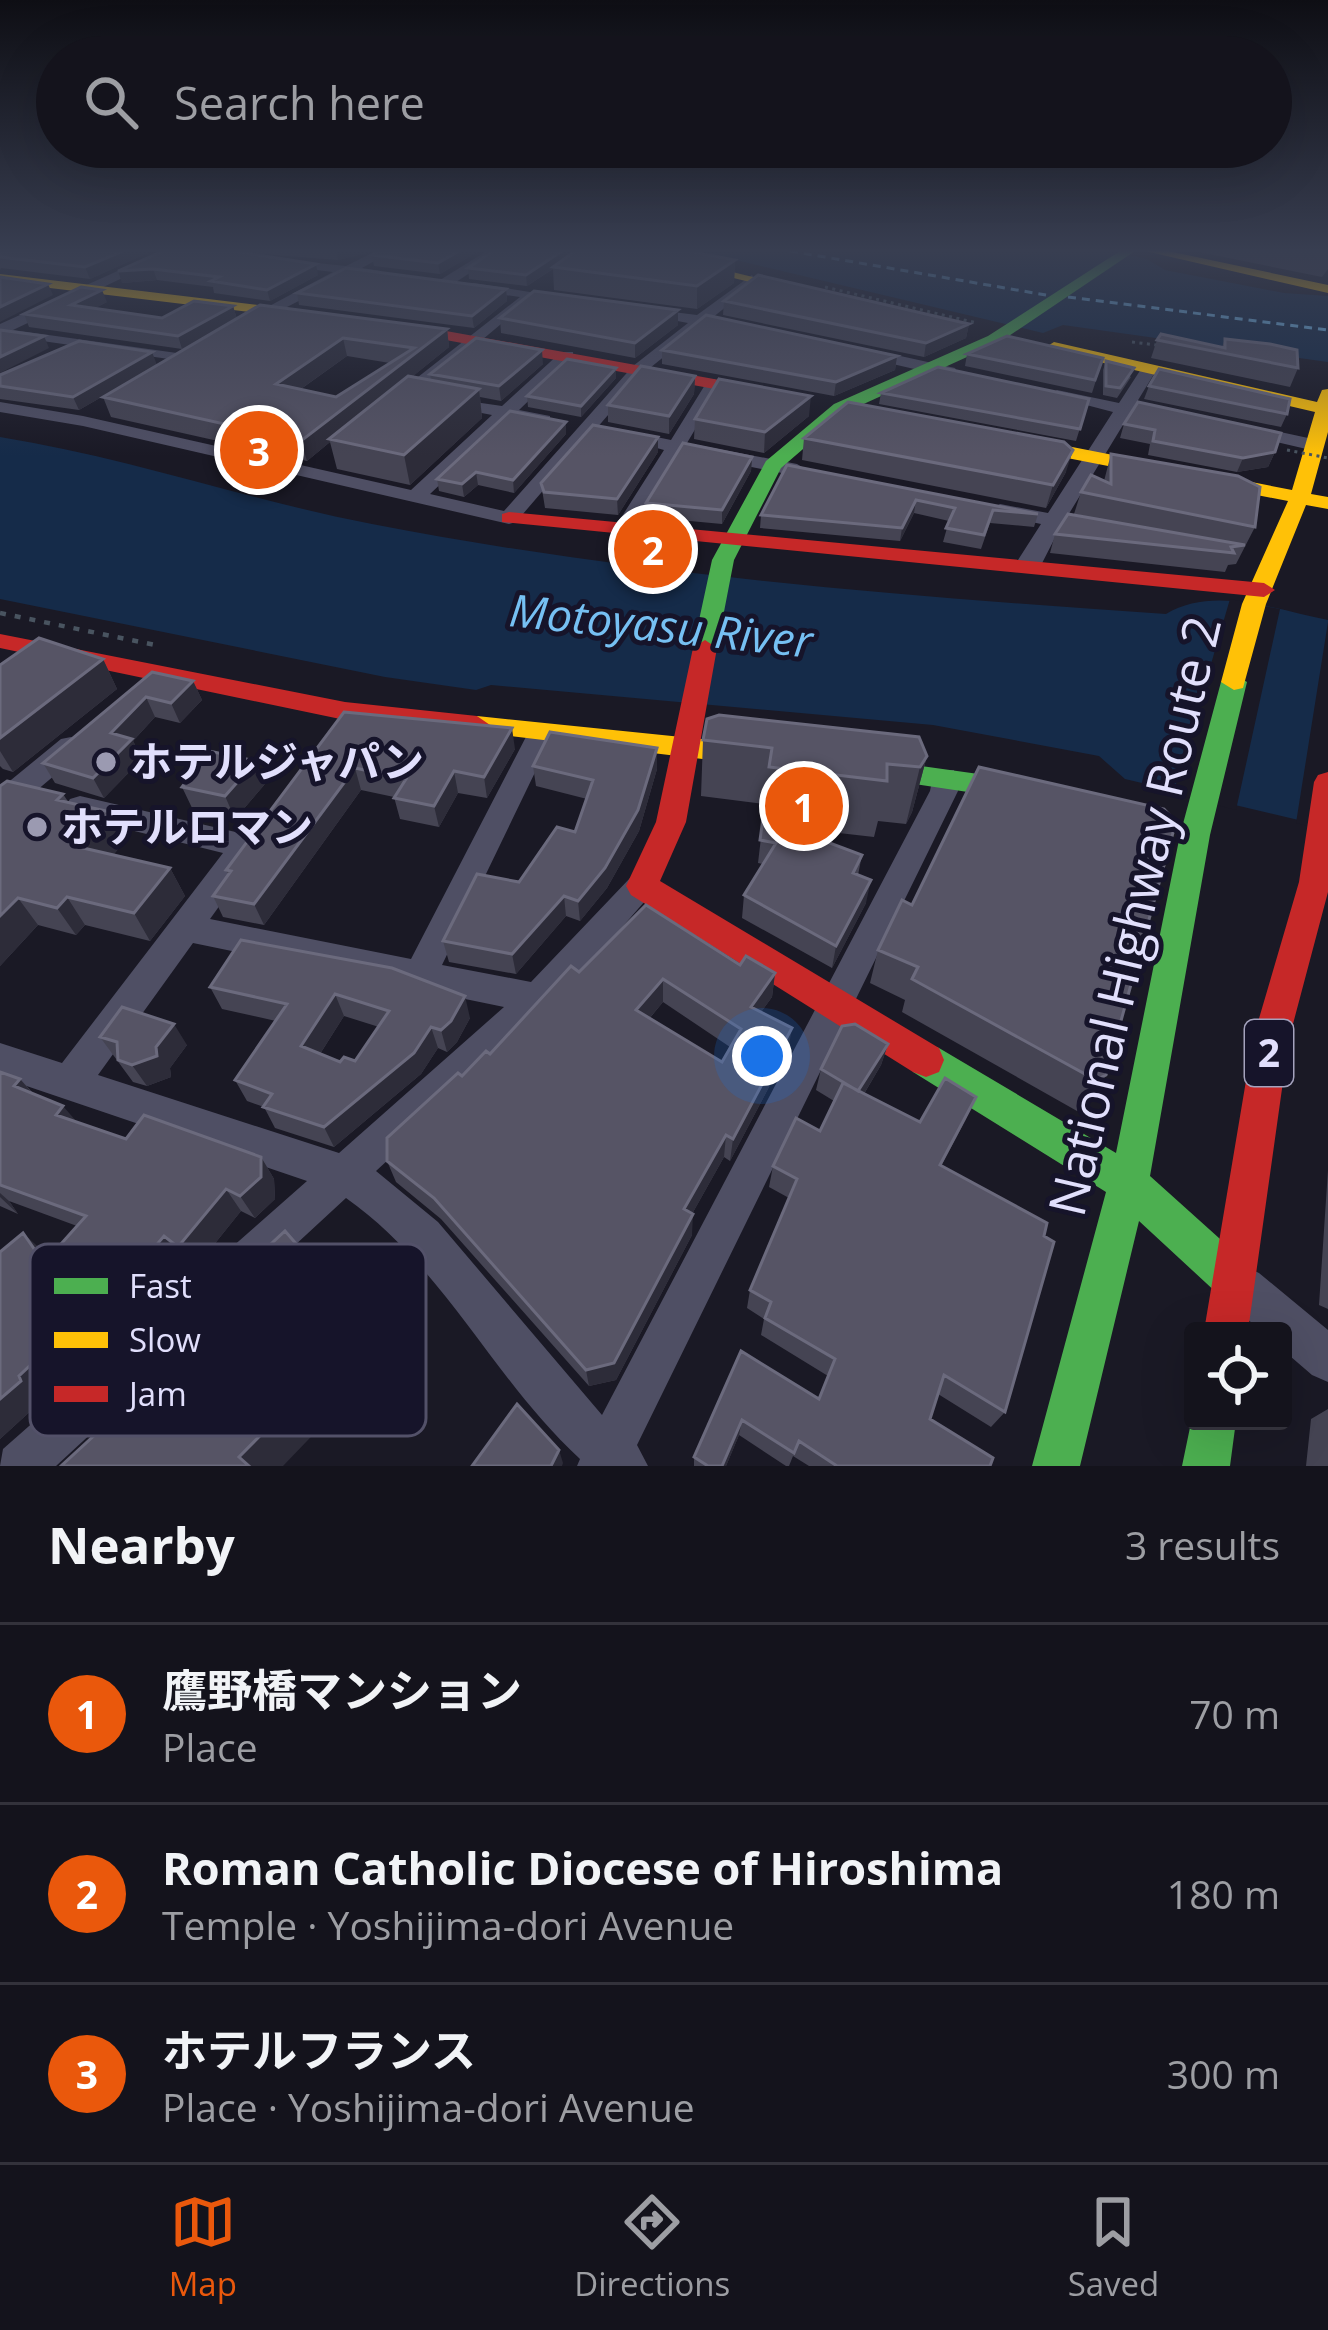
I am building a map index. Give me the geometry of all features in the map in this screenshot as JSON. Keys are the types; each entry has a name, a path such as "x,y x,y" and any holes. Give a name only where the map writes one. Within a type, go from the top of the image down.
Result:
{"main road":[{"path":"345,319 567,355 896,418"},
{"path":"1027,319 929,367 814,403 772,465 726,554 671,822 642,886 1128,1183 1234,1280"},
{"path":"958,326 1156,357 1326,401"},
{"name":"National Highway Route 2","path":"1056,1466 1128,1183 1203,802 1259,597 1298,497 1326,401"},
{"path":"983,436 1328,503"},
{"path":"509,518 622,532 726,554 1029,568 1259,597"},
{"path":"0,640 161,660 345,711 735,753"},
{"path":"851,766 1050,796"},
{"name":"2","path":"1227,1322 1271,1039 1322,884 1328,782"},
{"path":"1161,826 1195,836"},
{"path":"1206,1466 1212,1430"}],"street":[{"path":"236,328 254,319"},
{"path":"375,420 499,319"},
{"path":"0,407 318,468 414,498 509,518 639,369 699,319"},
{"path":"702,319 746,328"},
{"path":"0,331 184,359"},
{"path":"40,365 81,344"},
{"path":"838,348 973,376"},
{"path":"164,372 201,349"},
{"path":"414,498 567,355"},
{"path":"1029,568 1053,520 1156,357"},
{"path":"622,532 714,384"},
{"path":"1037,390 1148,410"},
{"path":"408,393 830,476"},
{"path":"83,421 103,409"},
{"path":"1237,428 1310,451"},
{"path":"986,507 1117,532"},
{"path":"126,701 161,660"},
{"path":"322,742 345,711"},
{"path":"5,795 89,731"},
{"path":"419,976 541,733"},
{"path":"0,1060 347,1175 389,1199 611,1462 944,791 944,778"},
{"path":"5,795 245,848"},
{"path":"70,1082 271,812"},
{"path":"269,1244 538,999 642,886"},
{"path":"187,928 538,999"},
{"path":"1234,1280 1328,1359"},
{"path":"20,1466 54,1436"}],"path":[{"path":"1120,341 1156,357"},
{"path":"0,613 161,660"}],"water":[{"path":"986,319 1328,319 1328,362 1063,325 1043,333"},
{"name":"Motoyasu River","path":"0,437 372,524 569,557 867,591 1166,614 1204,601 1224,601 1328,620 1328,827 1125,779 1099,756 933,725 491,685 476,690 385,677 0,599"}],"pier":[{"path":"1230,599 1280,609 1236,810 1173,794"},
{"path":"1328,622 1328,831 1296,823"}],"building":[{"path":"62,319 208,319 178,336"},
{"path":"235,319 372,319 447,329 301,441 103,397","holes":["343,338 414,348 336,397 276,384"]},
{"path":"508,319 666,319 635,343"},
{"path":"700,319 727,319 897,356 836,382 662,350"},
{"path":"813,319 949,319 969,324 926,343"},
{"path":"0,330 44,336 0,357"},
{"path":"1161,334 1225,348 1225,339 1297,350 1298,368 1157,340"},
{"path":"1007,336 1103,358 1095,380 967,354"},
{"path":"476,338 542,350 499,386 430,374"},
{"path":"79,341 152,352 73,397 0,386 0,375"},
{"path":"567,359 616,368 581,406 527,396"},
{"path":"1106,361 1134,368 1120,388 1106,386"},
{"path":"641,366 695,376 669,416 608,405"},
{"path":"938,367 1089,399 1080,429 881,393"},
{"path":"1159,369 1290,399 1287,414 1149,386"},
{"path":"408,376 479,389 404,455 329,439"},
{"path":"719,379 811,396 765,432 695,419"},
{"path":"848,402 1064,442 1073,450 1053,485 804,438"},
{"path":"1138,402 1281,433 1275,452 1243,458 1153,441 1155,430 1124,424"},
{"path":"510,411 566,422 513,480 476,472 462,484 437,479"},
{"path":"593,425 658,437 617,499 544,492 541,483"},
{"path":"683,443 752,457 722,510 646,503"},
{"path":"1111,454 1238,476 1260,487 1255,527 1081,492 1091,475 1111,484"},
{"path":"787,465 1038,514 993,510 984,535 946,528 955,508 916,500 902,528 761,515"},
{"path":"1068,514 1245,545 1231,547 1234,553 1055,534"},
{"path":"39,638 103,659 0,738 0,665"},
{"path":"152,672 193,681 171,703 146,697 111,733 132,739 93,778 43,763"},
{"path":"344,712 512,728 484,777 454,771 434,806 394,798 406,779 355,768 254,904 213,896 231,871 226,870"},
{"path":"719,715 919,737 927,756 920,767 887,764 887,781 769,767 772,748 703,740 707,719"},
{"path":"550,732 657,748 638,810 605,868 578,901 564,896 512,954 443,941 477,874 519,882 557,827 575,832 593,780 533,766"},
{"path":"209,751 256,761 225,796 182,787"},
{"path":"979,767 1164,809 1176,822 1106,1075 1096,1080 912,979 918,967 878,950 902,900 912,905"},
{"path":"7,781 63,794 57,800 110,812 79,847 170,868 134,913 67,897 57,908 18,898 0,916 0,786"},
{"path":"763,818 862,855 853,873 871,880 836,946 744,895 776,843 760,840"},
{"path":"646,905 740,965 746,956 775,973 751,1007 792,1028 733,1139 726,1135 684,1209 693,1214 614,1363 586,1370 434,1198 387,1161 387,1138 458,1073 462,1076 486,1051 490,1054 571,966 579,972","holes":["663,979 741,1029 722,1062 636,1010"]},
{"path":"241,940 392,968 465,996 451,1021 441,1030 431,1027 414,1053 324,1127 263,1107 272,1094 235,1080 287,1004 210,987","holes":["335,994 389,1011 355,1061 344,1057 340,1062 301,1046"]},
{"path":"122,1007 174,1024 156,1047 157,1056 132,1065 118,1060 117,1042 100,1037"},
{"path":"855,1024 888,1044 858,1091 821,1069 842,1026"},
{"path":"0,1072 20,1079 14,1086 63,1106 56,1115 126,1139 144,1115 261,1157 261,1177 240,1196 226,1189 180,1244 164,1236 157,1244 61,1244 86,1216 0,1185"},
{"path":"945,1078 976,1097 940,1165 1047,1223 1044,1236 1054,1242 1005,1412 944,1375 930,1419 993,1458 990,1466 837,1466 799,1441 794,1453 742,1420 722,1466 708,1466 694,1457 741,1351 819,1399 835,1359 765,1318 771,1302 750,1290 797,1179 773,1166 796,1118 820,1131 843,1083 920,1122"},
{"path":"285,1231 296,1244 271,1244"},
{"path":"23,1233 31,1244 30,1366 0,1399 0,1252"},
{"path":"517,1404 559,1450 551,1466 472,1466"},
{"path":"94,1436 260,1436 239,1457 249,1466 61,1466"}],"ferry route":[{"path":"1245,319 1328,330"}],"traffic: fast":[{"path":"705,648 723,560 773,465 840,408 994,339 1024,319"},
{"path":"1056,1466 1139,1141 1195,835 1234,682"},
{"path":"871,769 1021,790"},
{"path":"926,1060 1128,1183 1234,1280"},
{"path":"1206,1466 1212,1430"}],"traffic: slow":[{"path":"1054,347 1324,409"},
{"path":"1234,682 1254,604 1308,477 1328,394"},
{"path":"1021,443 1328,503"},
{"path":"477,725 711,750"}],"traffic: jam":[{"path":"396,327 769,394"},
{"path":"509,518 1264,590"},
{"path":"0,641 345,711 477,725"},
{"path":"705,648 671,822 642,886 926,1060"},
{"path":"1227,1322 1271,1039 1315,882 1328,782"}],"place":[{"name":"ホテルフランス","path":"259,450"},
{"name":"Roman Catholic Diocese of Hiroshima","path":"653,549"},
{"name":"ホテルジャパン","path":"106,762"},
{"name":"鷹野橋マンション","path":"804,806"},
{"name":"ホテルロマン","path":"37,827"}]}
